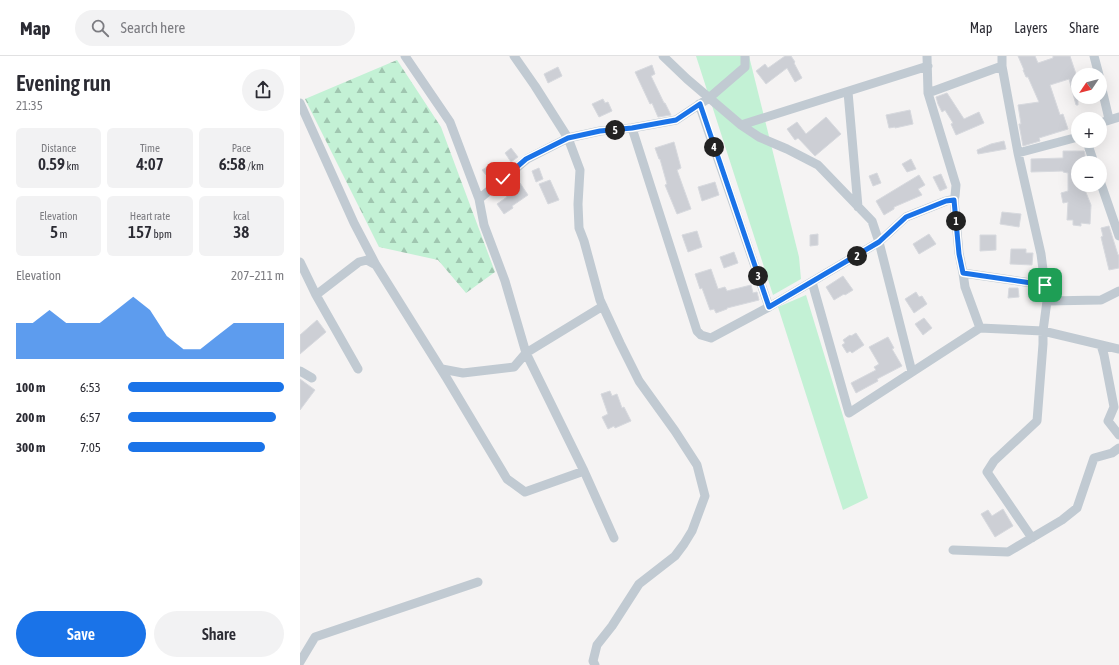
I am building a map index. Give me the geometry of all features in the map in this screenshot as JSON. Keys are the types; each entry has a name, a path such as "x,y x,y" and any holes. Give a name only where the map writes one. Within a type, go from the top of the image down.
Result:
{"street":[{"path":"405,56 450,122 479,199 484,226 505,280 526,353 584,471 614,538"},
{"path":"514,56 568,138 580,170 578,204 579,228 600,300 620,343 640,380 697,465 705,496 692,531 684,544 675,556 639,584 612,626 597,644 593,661 595,665"},
{"path":"663,56 686,79 741,125 759,137 818,165 872,221 879,242 912,372"},
{"path":"479,199 526,159 568,138 600,131 632,128 676,120 709,98 745,67 744,56"},
{"path":"927,56 928,93 956,185 954,200 959,254 965,288 980,328"},
{"path":"1002,56 1002,66 1018,153 1042,254 1047,301 1043,331 1037,421 994,461 987,472 1032,538"},
{"path":"1094,56 1097,68"},
{"path":"741,125 928,66"},
{"path":"928,93 1002,66"},
{"path":"848,92 858,207"},
{"path":"300,103 354,223 376,265 442,369 507,479 526,492 584,471"},
{"path":"700,104 769,307"},
{"path":"1107,120 1119,117"},
{"path":"632,128 697,331 701,335 711,338 769,307 879,242 906,217 946,201 954,200"},
{"path":"1018,153 1071,139"},
{"path":"1104,192 1119,236"},
{"path":"316,295 359,262 368,260 376,265"},
{"path":"300,262 316,295 358,369"},
{"path":"963,273 1045,285"},
{"path":"812,282 849,413 980,328 1043,331 1119,349"},
{"path":"1047,301 1102,300 1119,291"},
{"path":"442,369 463,373 514,367 526,353 603,306"},
{"path":"1101,345 1114,407 1108,422 1119,435"},
{"path":"300,371 312,378"},
{"path":"953,550 1008,552 1062,520 1077,508 1094,458 1112,453 1119,448"},
{"path":"300,662 315,637 478,582"}],"green space":[{"path":"696,56 749,56 799,257 801,279 773,295"},
{"path":"397,60 441,127 495,272 466,293 438,260 379,247 305,99"},
{"path":"806,295 868,498 843,510 778,307"}],"building":[{"path":"785,56 791,56 802,78 795,82 787,68 766,84 756,71 765,64 768,68"},
{"path":"1018,56 1035,56 1038,63 1053,58 1053,56 1070,56 1074,68 1071,68 1071,86 1069,79 1050,85 1060,115 1063,114 1068,129 1039,138 1040,141 1023,146 1019,124 1021,124 1018,105 1039,102"},
{"path":"652,65 655,74 651,76 671,115 658,117 652,103 650,104 635,72"},
{"path":"558,67 562,76 548,83 544,74"},
{"path":"947,93 964,119 979,112 984,123 956,135 951,124 953,123 945,110 942,112 936,97"},
{"path":"603,99 605,103 608,102 612,111 599,117 592,104"},
{"path":"910,110 913,124 889,128 886,115"},
{"path":"826,117 841,134 815,156 798,138 795,140 787,129 797,122 806,134"},
{"path":"1004,141 1006,149 978,154 977,150 991,144"},
{"path":"674,142 681,168 677,170 691,209 677,214 665,185 667,184 660,159 655,148"},
{"path":"511,148 518,157 511,162 505,153"},
{"path":"1063,151 1084,151 1085,156 1071,156 1071,192 1086,192 1091,205 1090,224 1081,223 1081,226 1073,225 1073,220 1067,220 1068,202 1063,203 1061,193 1068,191 1068,173 1063,171 1031,172 1031,159 1063,158"},
{"path":"911,159 916,169 907,172 902,164"},
{"path":"492,164 498,175 491,181 482,170"},
{"path":"539,168 543,179 536,182 532,171"},
{"path":"877,173 881,183 873,186 869,176"},
{"path":"941,174 947,188 940,191 933,177"},
{"path":"919,175 925,185 918,189 922,195 894,207 894,209 884,215 876,201"},
{"path":"550,180 559,200 548,204 539,184"},
{"path":"715,182 719,195 702,201 698,187"},
{"path":"520,183 528,195 512,206 513,208 504,214 497,204 507,197 504,194"},
{"path":"1002,212 1021,214 1019,227 1000,224"},
{"path":"1109,226 1119,255 1119,268 1109,270 1101,237 1103,236 1101,228"},
{"path":"697,231 702,247 688,252 682,235"},
{"path":"818,234 818,245 810,246 810,235"},
{"path":"929,234 936,244 919,254 913,244"},
{"path":"980,235 996,235 996,250 980,251"},
{"path":"1011,249 1026,249 1026,253 1033,253 1032,265 1010,264"},
{"path":"734,252 738,263 724,268 720,257"},
{"path":"711,269 718,289 725,287 727,291 751,285 753,293 757,292 759,300 727,308 716,313 714,309 710,310 695,274"},
{"path":"843,276 853,290 834,300 826,287"},
{"path":"1009,288 1018,288 1019,297 1008,298"},
{"path":"916,292 919,297 922,296 927,304 914,313 905,299"},
{"path":"924,318 932,328 923,335 915,324"},
{"path":"317,320 326,332 300,354 300,335"},
{"path":"856,333 864,345 852,353 850,351 847,353 842,345 845,343 843,340"},
{"path":"888,337 894,348 892,349 902,366 877,379 878,381 856,393 851,383 876,370 874,367 879,364 869,347"},
{"path":"300,379 315,390 300,410"},
{"path":"610,391 612,396 617,394 622,408 624,407 631,421 615,428 614,426 608,429 602,417 608,414 601,394"},
{"path":"1003,509 1013,526 995,537 981,514 988,510 992,516"}],"route":[{"path":"503,179 526,159 568,138 600,131 632,128 676,120 700,104 769,307 879,242 906,217 946,201 954,200 959,254 963,273 1045,285"}]}
